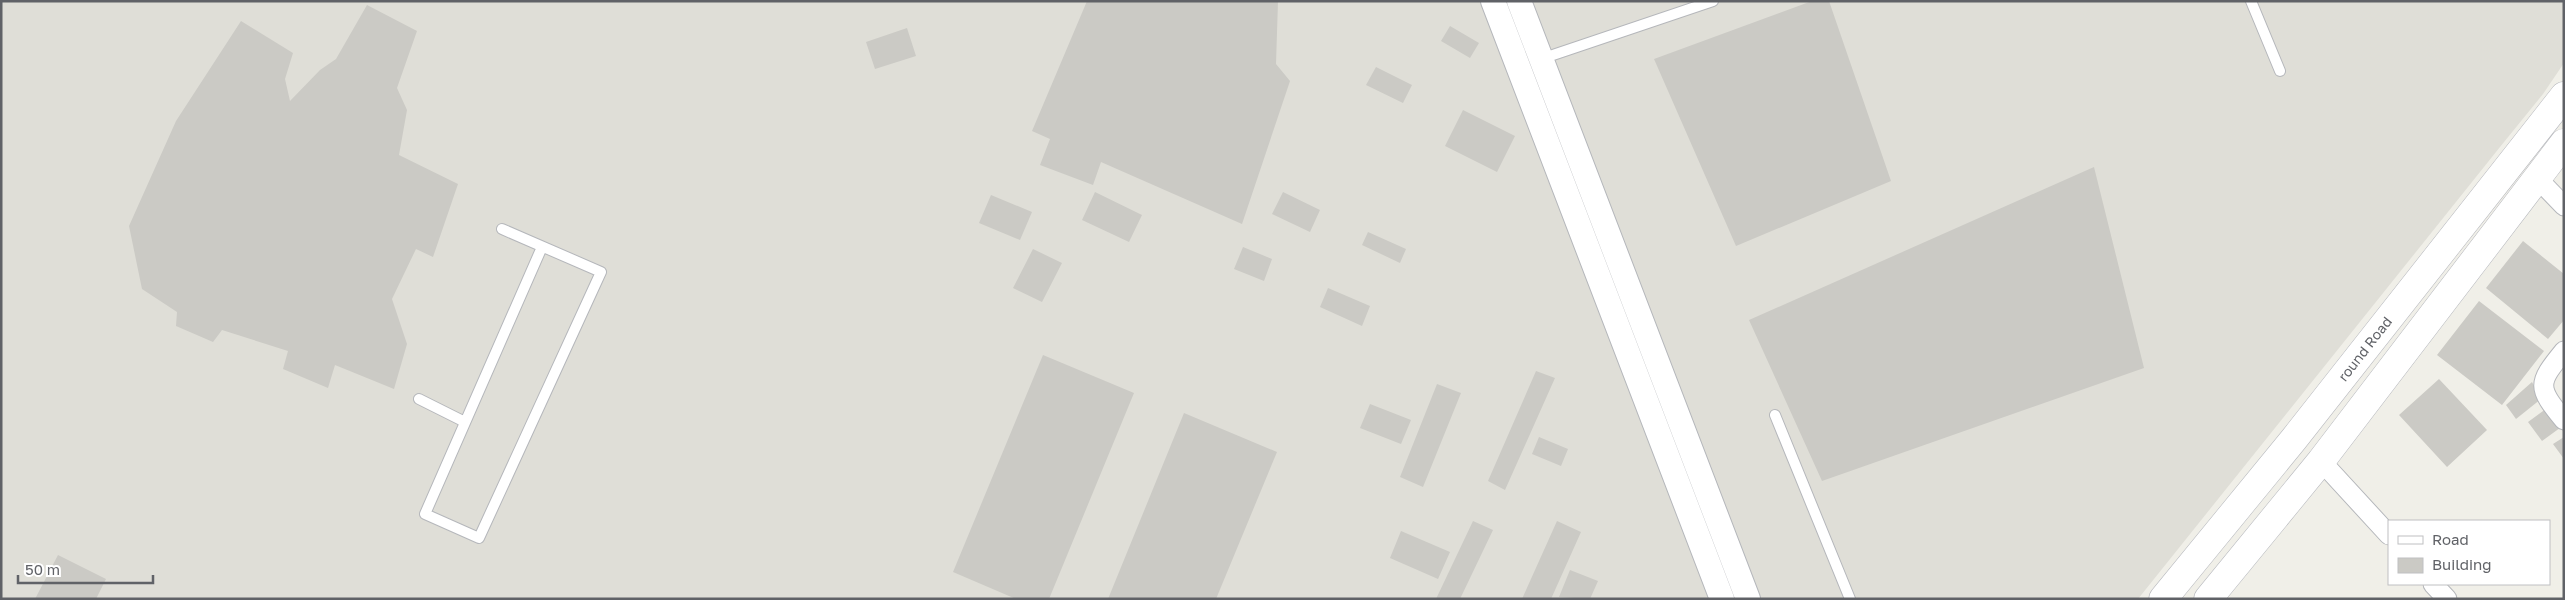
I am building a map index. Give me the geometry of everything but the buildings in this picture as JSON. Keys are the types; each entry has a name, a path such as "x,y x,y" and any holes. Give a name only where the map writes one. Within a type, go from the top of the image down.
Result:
{"main road":[{"name":"round Road","path":"2163,599 2294,439 2564,96"},
{"path":"2208,599 2321,461 2564,143"},
{"path":"2294,439 2321,461"}],"street":[{"path":"1493,1 1722,599"},
{"path":"1519,1 1748,599"},
{"path":"2537,178 2564,206"},
{"path":"2564,351 2546,374 2542,388 2549,402 2564,420"},
{"path":"2321,461 2388,534"},
{"path":"2434,585 2447,599"}],"lane":[{"path":"1541,59 1713,1"},
{"path":"2250,1 2280,71"},
{"path":"502,229 542,246 601,272 479,538 425,514 542,246"},
{"path":"419,398 465,422"},
{"path":"1775,415 1850,599"}],"shaded area":[{"path":"1,1 2564,1 2564,63 2543,94 2138,599 1,599"}]}
